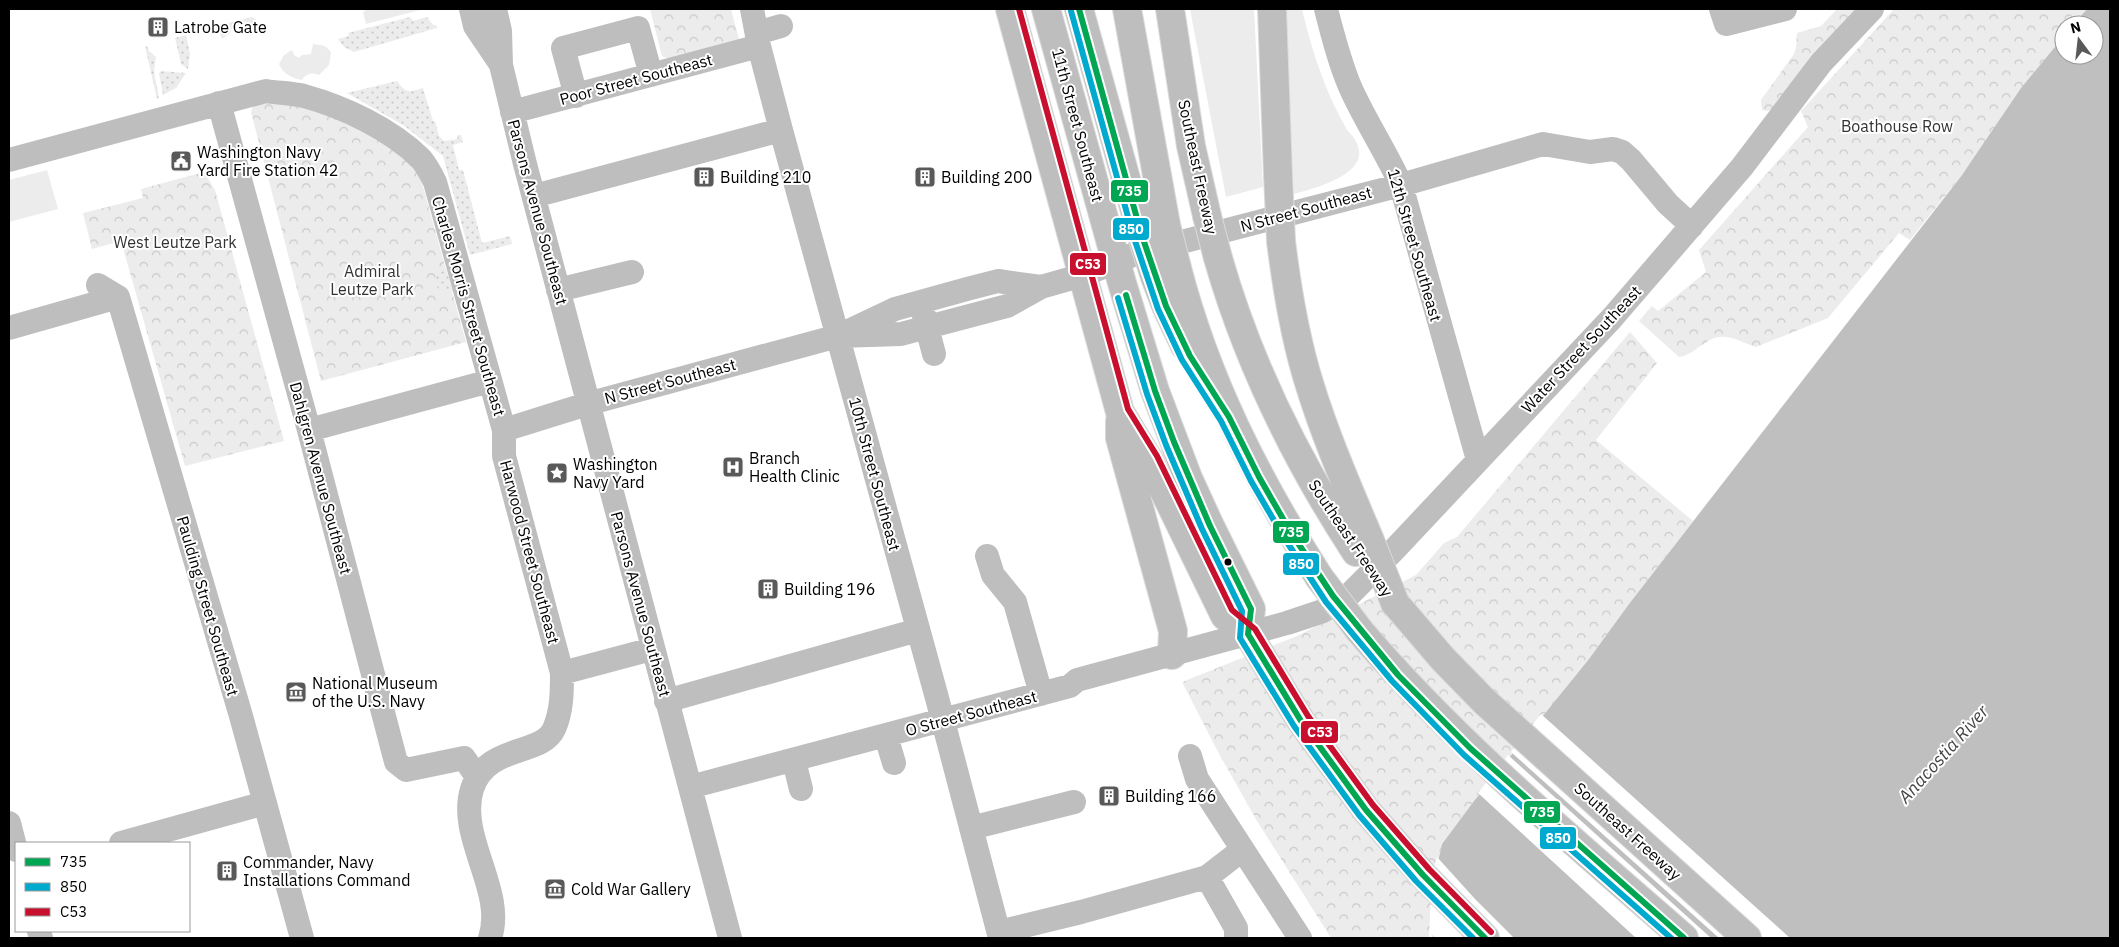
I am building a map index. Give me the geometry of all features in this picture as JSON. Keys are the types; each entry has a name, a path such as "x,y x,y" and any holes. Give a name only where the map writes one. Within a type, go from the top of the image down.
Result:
{"main road":[{"path":"1010,9 1120,412 1120,438 1172,631 1172,655"},
{"name":"11th Street Southeast","path":"1046,9 1116,262 1155,391 1174,442 1210,526 1251,609 1248,634"},
{"path":"1079,9 1166,273 1204,356 1229,417 1275,506 1319,577 1359,630 1419,698 1470,748 1684,938"},
{"path":"1127,9 1153,229"},
{"name":"Southeast Freeway","path":"1170,9 1192,146 1218,258 1240,327 1279,418 1326,505 1362,545 1395,603 1443,659 1500,715 1747,938"},
{"path":"1272,9 1281,241 1294,323 1309,384 1362,545"},
{"path":"1120,412 1149,460 1225,616 1248,634 1292,707 1366,810 1423,875 1485,938"},
{"path":"1610,873 1667,938"}],"street":[{"name":"Parsons Avenue Southeast","path":"472,9 476,26 501,65"},
{"name":"Parsons Avenue Southeast","path":"495,9 500,31 501,65 512,112 587,404 730,938"},
{"name":"10th Street Southeast","path":"752,9 781,130 943,720 999,935"},
{"name":"12th Street Southeast","path":"1326,9 1351,89 1401,185 1478,460"},
{"path":"1721,9 1726,24 1785,9"},
{"name":"Water Street Southeast","path":"1248,634 1307,617 1330,608 1347,597 1394,551 1612,318 1742,167 1821,63 1872,9"},
{"name":"Poor Street Southeast","path":"512,112 651,75 758,39 781,26"},
{"path":"576,96 563,48 591,40 638,28 651,75"},
{"name":"Charles Morris Street Southeast","path":"9,160 266,91 302,96 328,104 368,122 422,160 435,182 504,430"},
{"name":"Dahlgren Avenue Southeast","path":"219,103 309,430 396,762 406,770 464,758 477,777"},
{"path":"534,196 781,130"},
{"name":"N Street Southeast","path":"838,336 900,334 1007,306 1040,287 1083,275 1135,254 1401,185 1543,144 1590,152 1613,149 1631,160 1668,204 1692,226"},
{"path":"558,290 632,272"},
{"name":"N Street Southeast","path":"504,430 587,404 838,336 895,309 921,301 998,281 1040,287"},
{"name":"Paulding Street Southeast","path":"9,328 108,291 170,478 265,803 302,938"},
{"path":"921,301 934,354"},
{"path":"309,430 490,381"},
{"name":"Harwood Street Southeast","path":"477,777 496,760 519,749 538,744 554,731 562,705 562,673 504,456 504,430"},
{"path":"987,556 993,575 1015,602 1041,694"},
{"path":"666,701 918,630"},
{"name":"O Street Southeast","path":"690,787 1041,694 1070,686 1077,680 1248,634"},
{"path":"562,673 652,649"},
{"path":"886,736 894,763"},
{"path":"1190,756 1197,779 1300,938"},
{"path":"794,760 801,789"},
{"path":"477,777 470,799 470,818 494,913 490,938"},
{"path":"971,828 1074,802"},
{"path":"125,842 265,803"},
{"path":"9,823 15,846"},
{"path":"999,935 1207,877 1242,850"},
{"path":"1207,877 1236,928 1236,938"}],"green space":[{"path":"368,9 424,9 366,24 363,12"},
{"path":"650,9 731,9 740,43 675,61 662,56"},
{"path":"1190,9 1254,9 1263,187 1226,197"},
{"path":"1284,9 1302,9 1310,41 1326,86 1347,130 1357,144 1359,155 1355,165 1346,174 1320,186 1294,194"},
{"path":"1837,9 1860,9 1772,110 1762,110 1761,100 1794,54 1797,33 1821,26"},
{"name":"Boathouse Row","path":"1894,9 2087,9 2082,15 2054,15 2054,48 2021,88 1968,167 1910,240 1899,233 1828,318 1756,347 1734,339 1719,337 1707,341 1691,353 1679,357 1639,321 1652,306 1658,311 1706,272 1699,250 1808,127 1801,111"},
{"path":"252,17 256,23 231,29 230,33 222,39 218,26"},
{"path":"410,17 413,21 427,17 437,28 354,52 344,47 338,39 349,36 348,33"},
{"path":"186,35 190,54 188,69 181,64 175,38"},
{"path":"313,44 325,46 331,52 329,65 319,75 309,74 302,80 285,73 279,64 284,55 292,50 294,55 299,58 302,55 311,54"},
{"path":"145,46 156,57 154,72 159,97 157,99"},
{"path":"161,71 186,73 176,88 163,95 159,73"},
{"path":"397,81 408,91 423,88 433,121 435,121 439,136 444,141 457,139 458,135 461,135 463,142 453,145 459,170 463,170 482,243 510,236 512,244 470,255 443,156 403,125 347,93"},
{"name":"Admiral Leutze Park","path":"275,99 336,116 380,139 419,172 466,342 321,381 251,112 254,102"},
{"path":"47,170 58,209 9,222 9,180"},
{"name":"West Leutze Park","path":"204,172 215,190 284,441 185,466 121,241 92,249 83,213 143,198 141,189"},
{"path":"446,269 453,291 441,290 435,283 436,275"},
{"path":"1886,272 1629,604 1589,659 1474,801 1442,844 1435,875 1431,938 1331,938 1257,821 1182,682 1297,636 1416,575 1444,543 1457,537 1630,332 1657,363 1596,440 1693,521"}],"water":[{"name":"Anacostia River","path":"2087,9 2110,9 2110,938 1431,938 1435,875 1442,844 1474,801 1589,659 1629,604 1962,175 2021,88 2054,48 2054,65 2104,65 2104,15 2082,15"}],"pier":[{"path":"1541,714 1790,938 1719,938 1511,752"},
{"path":"1508,755 1711,938 1636,938 1478,793"},
{"path":"1437,857 1514,938 1435,938 1431,934 1434,938 1429,938 1432,874"}],"transit line":[{"name":"C53","path":"1019,9 1128,409 1157,456 1232,610 1255,629 1308,716 1373,805 1429,869 1491,932"},
{"name":"735","path":"1079,9 1141,233 1166,306 1190,356 1229,417 1259,477 1290,531 1333,596 1398,675 1470,748 1684,938"},
{"name":"850","path":"1071,11 1133,235 1158,309 1182,360 1221,421 1251,481 1283,536 1326,602 1392,681 1464,755 1671,938"},
{"name":"735","path":"1126,295 1155,391 1174,442 1210,526 1251,609 1248,634 1301,721 1366,810 1423,875 1485,938"},
{"name":"850","path":"1118,298 1147,394 1166,445 1202,529 1242,611 1240,638 1294,726 1359,815 1416,881 1473,938"}],"place":[{"name":"Latrobe Gate","path":"158,27"},
{"name":"Washington Navy Yard Fire Station 42","path":"181,161"},
{"name":"Building 210","path":"704,177"},
{"name":"Building 200","path":"925,177"},
{"name":"Branch Health Clinic","path":"733,467"},
{"name":"Washington Navy Yard","path":"557,473"},
{"name":"Building 196","path":"768,589"},
{"name":"National Museum of the U.S. Navy","path":"296,692"},
{"name":"Building 166","path":"1109,796"},
{"name":"Commander, Navy Installations Command","path":"227,871"},
{"name":"Cold War Gallery","path":"555,889"}]}
